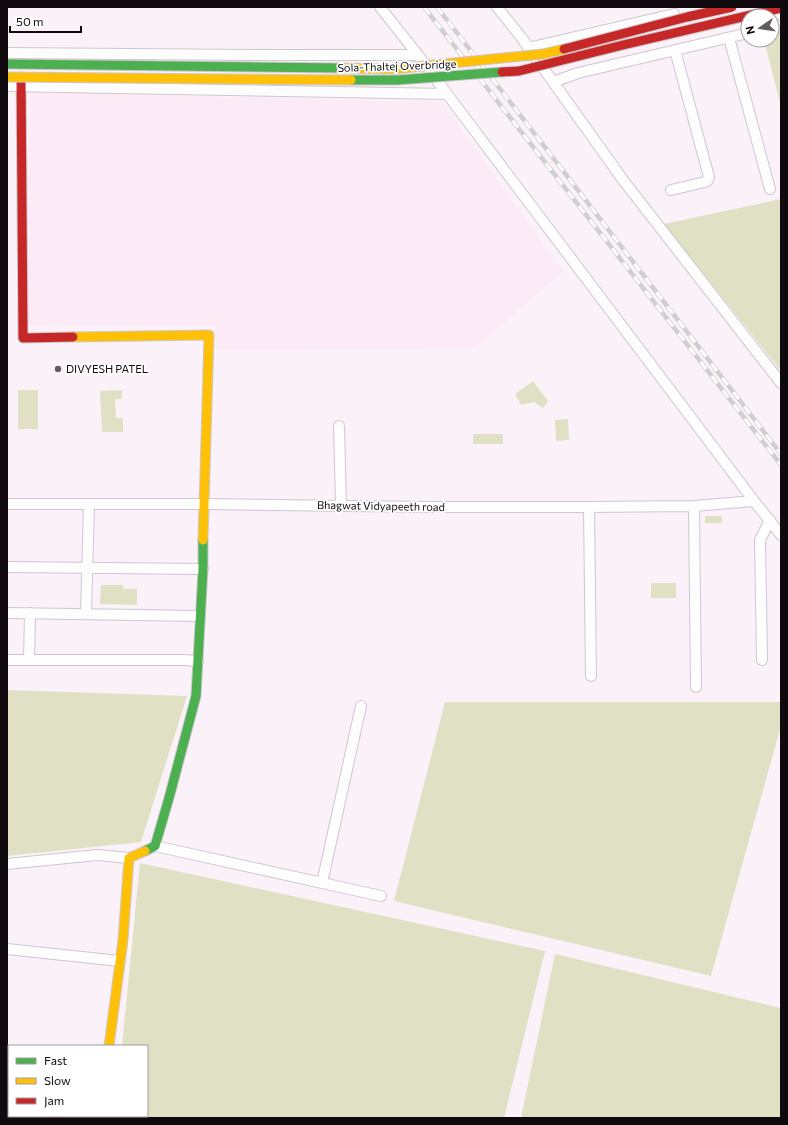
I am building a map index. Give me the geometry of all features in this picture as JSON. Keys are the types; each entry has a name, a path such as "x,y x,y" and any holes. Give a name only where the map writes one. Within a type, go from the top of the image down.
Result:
{"street":[{"path":"380,7 418,55 781,535"},
{"path":"497,7 623,180 781,383"},
{"path":"657,7 663,16"},
{"path":"528,48 703,7"},
{"name":"Sola-Thaltej Overbridge","path":"7,64 413,68 543,54 732,7"},
{"name":"Sola-Thaltej Overbridge","path":"7,77 21,81 398,80 520,71 781,8"},
{"path":"553,82 578,72 740,35"},
{"path":"729,38 770,189"},
{"path":"671,190 705,182 709,177 675,50"},
{"path":"7,53 418,55"},
{"path":"7,86 21,81 447,94"},
{"path":"21,81 23,338 209,335 203,569 196,696 155,846"},
{"path":"339,426 341,506"},
{"name":"Bhagwat Vidyapeeth road","path":"7,504 589,507 694,506 754,501"},
{"path":"86,614 89,504"},
{"path":"694,506 696,687"},
{"path":"589,507 591,676"},
{"path":"762,660 760,540 770,520"},
{"path":"7,567 203,569"},
{"path":"7,613 200,616"},
{"path":"29,660 30,613"},
{"path":"7,660 198,661"},
{"path":"322,883 361,706"},
{"path":"7,864 97,855 129,858 155,846 381,896"},
{"path":"109,1045 123,940 129,858"},
{"path":"7,949 120,961"}],"shaded area":[{"path":"30,92 442,102 563,271 475,348 215,351 215,326 28,325"}],"green space":[{"path":"780,30 781,107 766,48 780,48"},
{"path":"781,199 781,371 664,224"},
{"path":"533,381 548,401 543,408 534,402 521,405 515,394"},
{"path":"18,390 38,390 38,429 18,429"},
{"path":"122,390 122,399 115,399 116,418 123,418 123,432 102,432 100,391"},
{"path":"568,419 569,440 556,441 555,420"},
{"path":"473,434 503,434 503,444 473,444"},
{"path":"705,516 722,516 722,523 705,523"},
{"path":"651,583 676,583 676,598 651,598"},
{"path":"101,585 123,585 123,589 137,589 137,605 100,604"},
{"path":"7,690 187,696 141,842 7,856"},
{"path":"445,702 781,702 781,726 711,976 394,901"},
{"path":"140,863 545,951 504,1118 115,1118 148,1117 148,1045 122,1045"},
{"path":"555,954 781,1008 781,1118 521,1118"}],"railway":[{"path":"424,7 781,465"},
{"path":"437,7 781,454"}],"traffic: fast":[{"path":"7,64 343,68"},
{"path":"351,80 398,80 502,72"},
{"path":"145,851 155,846 196,696 203,569 203,540"}],"traffic: slow":[{"path":"343,68 394,69 543,54 564,49"},
{"path":"7,77 351,80"},
{"path":"73,337 209,335 203,540"},
{"path":"109,1045 123,940 129,858 145,851"}],"traffic: jam":[{"path":"564,49 687,17 732,7"},
{"path":"502,72 519,71 781,8"},
{"path":"21,77 23,338 73,337"}],"place":[{"name":"DIVYESH PATEL","path":"58,369"}]}
